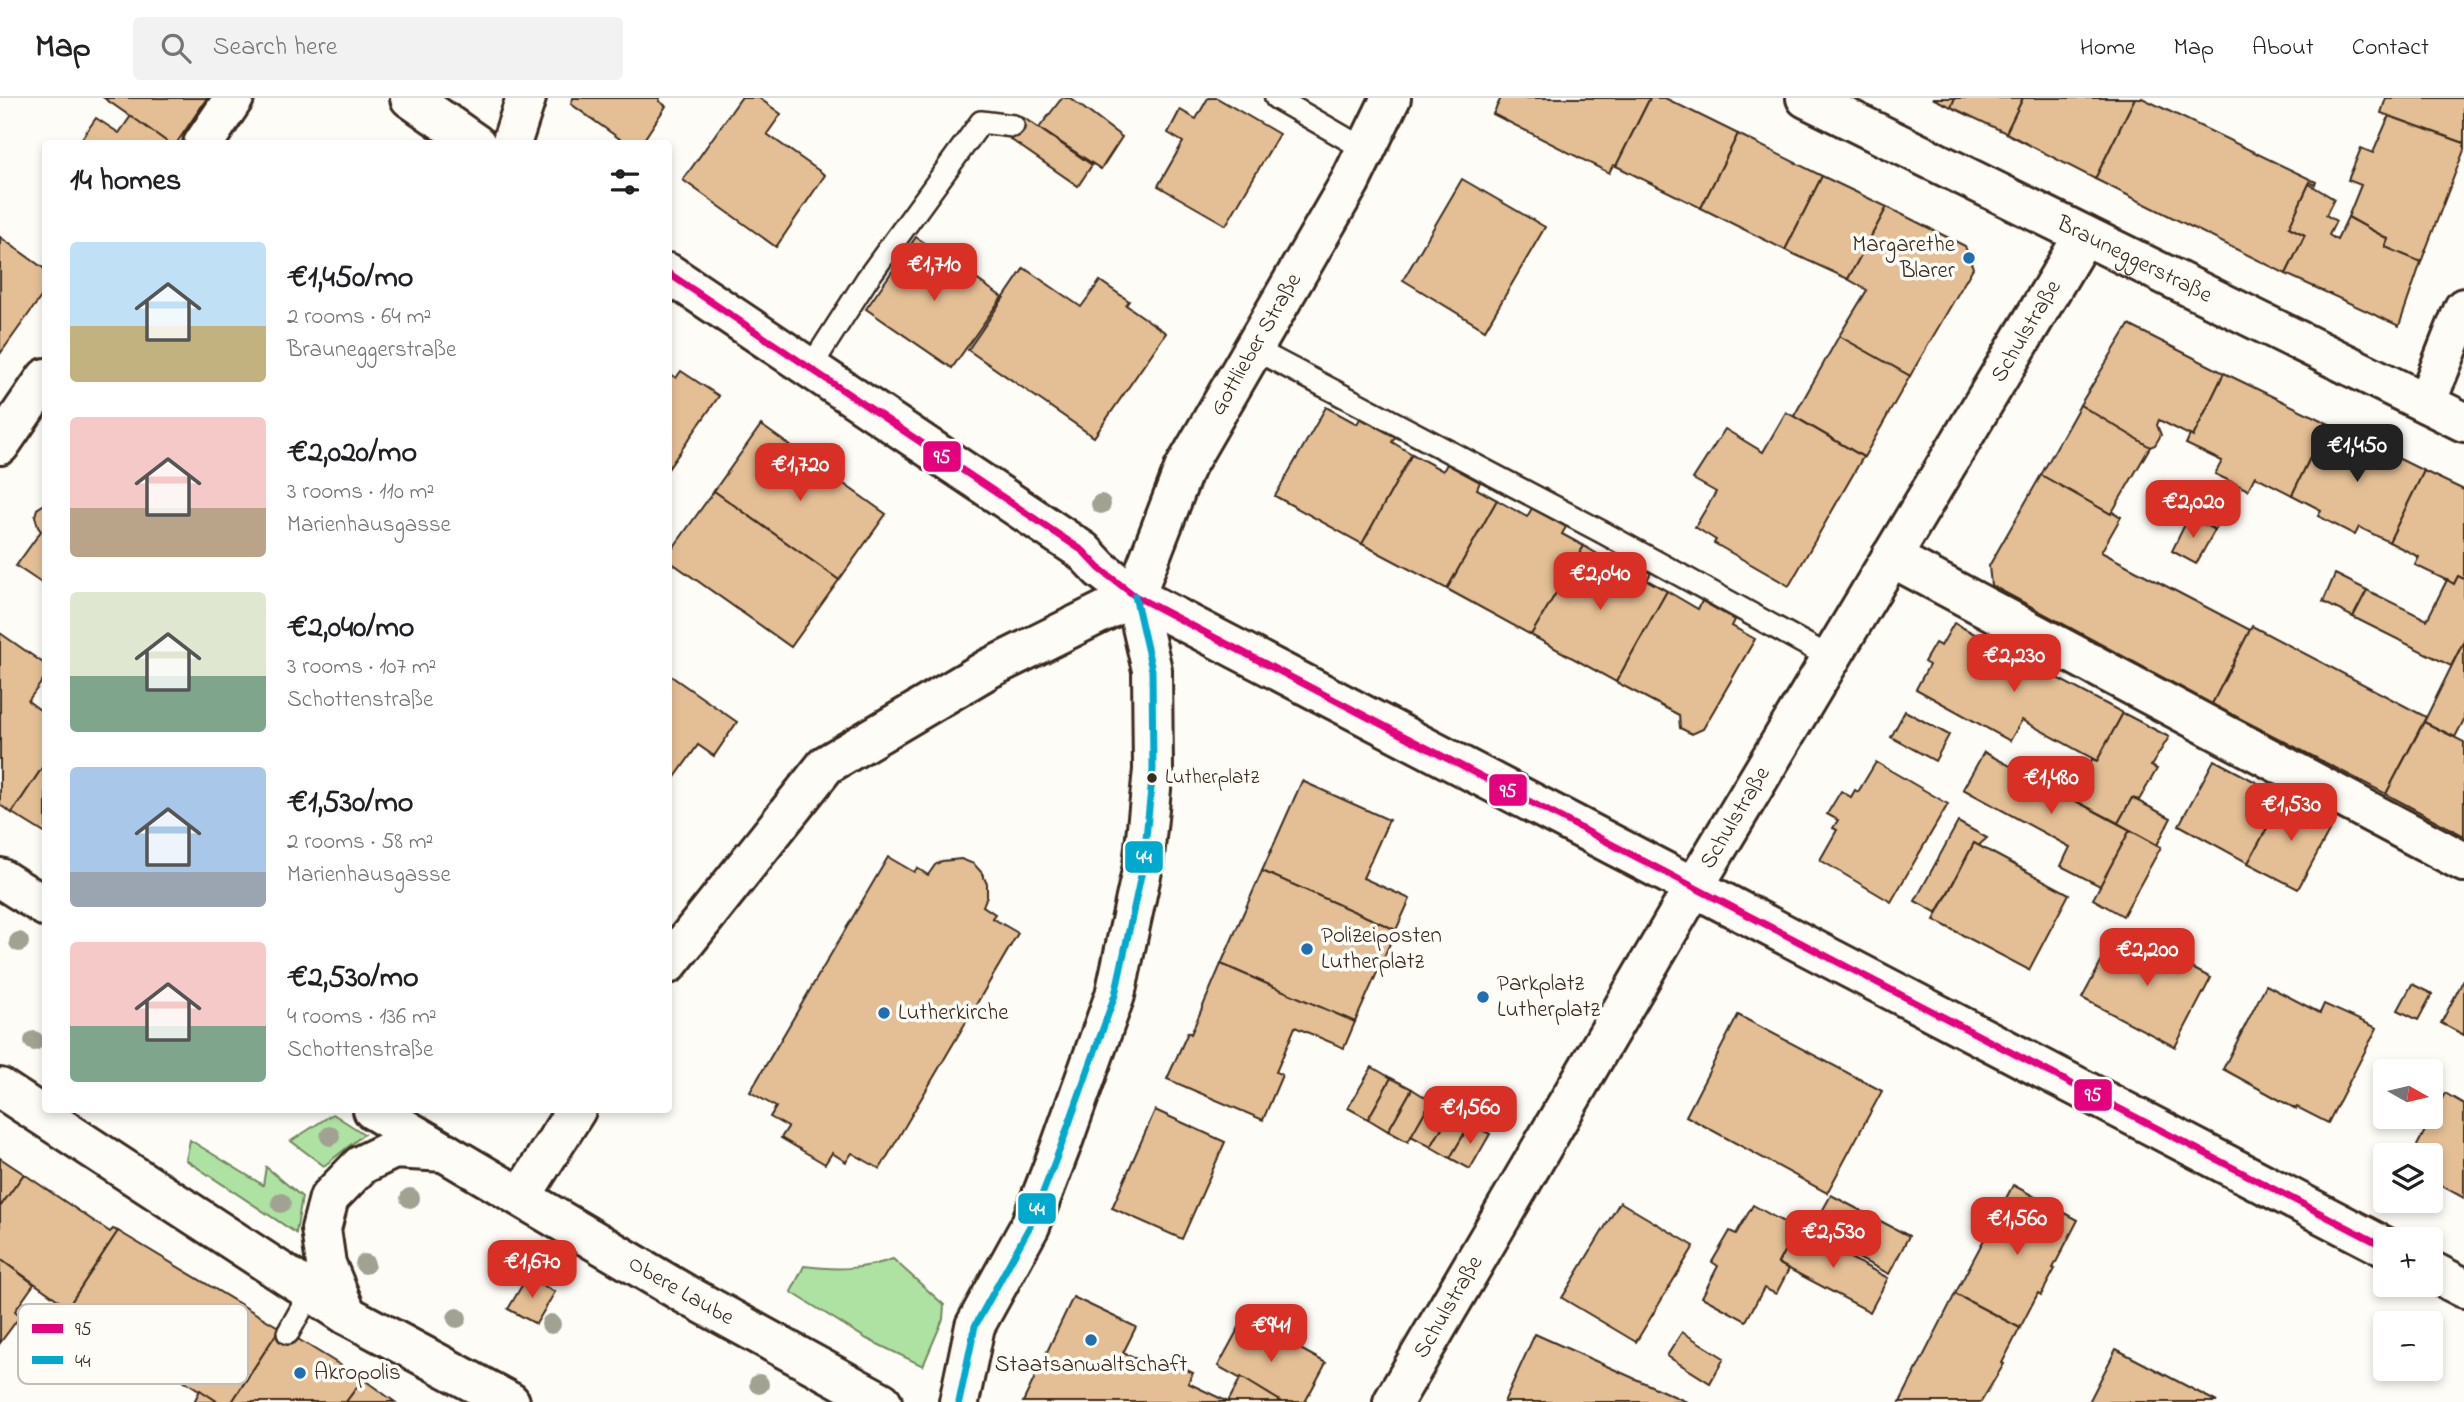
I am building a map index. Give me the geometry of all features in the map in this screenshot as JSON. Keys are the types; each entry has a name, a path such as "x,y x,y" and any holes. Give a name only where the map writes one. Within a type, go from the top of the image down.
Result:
{"street":[{"path":"206,140 234,98"},
{"path":"410,98 470,140"},
{"path":"512,140 526,98"},
{"name":"Gottlieber Straße","path":"1135,596 1184,469 1350,182 1391,98"},
{"name":"Brauneggerstraße","path":"1806,98 2464,422"},
{"name":"Schulstraße","path":"1393,1402 1694,887 2084,235"},
{"path":"672,276 1083,551 1100,569 1135,596 2373,1241"},
{"path":"2426,404 2464,308"},
{"path":"0,445 42,384"},
{"path":"1891,557 2464,862"},
{"path":"672,959 826,765 988,669 1135,596"},
{"path":"959,1402 975,1326 1030,1226 1115,995 1143,866 1153,770 1152,670 1135,596"},
{"path":"0,878 42,904"},
{"path":"0,1088 347,1315 510,1402"},
{"name":"Obere Laube","path":"378,1113 685,1294 883,1402"},
{"path":"521,1197 574,1113"},
{"name":"Obere Laube","path":"347,1315 326,1264 321,1229 329,1198 361,1164 394,1149 445,1152"},
{"path":"2443,1277 2464,1288"}],"lane":[{"path":"1276,98 1366,150"},
{"path":"810,368 867,279 981,122 1013,126"},
{"path":"1255,349 1602,532 1831,658"},
{"path":"288,1333 312,1290"}],"green space":[{"path":"333,1114 364,1134 324,1166 291,1141"},
{"path":"190,1140 263,1185 266,1167 302,1197 296,1233 186,1160"},
{"path":"893,1259 944,1305 943,1319 923,1366 867,1339 791,1292 804,1266 849,1268"}],"building":[{"path":"104,98 207,98 179,140 164,140"},
{"path":"573,98 660,98 659,101 666,106 644,140 621,140 571,104"},
{"path":"741,98 759,98 781,114 767,134 825,175 776,247 683,180"},
{"path":"1062,98 1070,98 1122,137 1101,169 1039,128"},
{"path":"1208,98 1217,98 1279,134 1226,225 1158,186 1183,142 1168,133 1180,110 1196,119"},
{"path":"1501,98 1650,98 1616,166 1613,165 1609,173 1493,114"},
{"path":"1650,98 1665,98 1738,134 1701,208 1616,166"},
{"path":"1932,98 1955,98 1951,107"},
{"path":"1955,98 2023,98 2006,133 1951,107"},
{"path":"2023,98 2135,98 2095,179 2006,133"},
{"path":"2135,98 2142,98 2316,182 2315,185 2310,182 2289,227 2305,235 2286,274 2095,179"},
{"path":"2386,98 2464,98 2464,143 2381,113"},
{"path":"131,116 164,140 81,140 96,118 119,133"},
{"path":"2389,116 2464,143 2464,150 2421,262 2385,247 2388,239 2348,217 2361,185 2348,180 2361,148 2373,153"},
{"path":"1024,118 1092,165 1078,186 1010,139"},
{"path":"1738,134 1822,176 1785,250 1701,208"},
{"path":"1822,176 1887,207 1848,279 1785,250"},
{"path":"1462,179 1545,227 1485,330 1403,280"},
{"path":"2309,184 2334,199 2326,215 2336,221 2329,235 2337,240 2348,217 2388,239 2385,247 2421,262 2399,326 2286,274 2305,235 2289,227"},
{"path":"1887,207 1965,246 1973,268 1910,376 1839,336 1867,290 1848,279"},
{"path":"0,237 42,267 42,296 0,354"},
{"path":"916,237 1002,297 952,368 866,309"},
{"path":"1024,268 1081,307 1100,281 1129,301 1126,305 1166,333 1094,437 968,350"},
{"path":"2129,325 2224,373 2193,437 2159,420 2157,425 2161,435 2155,445 2150,447 2080,405"},
{"path":"1839,336 1910,376 1864,457 1794,416"},
{"path":"681,371 719,396 672,463 672,376 676,378"},
{"path":"2224,373 2327,423 2292,495 2255,476 2248,490 2215,474 2222,461 2186,444 2190,435 2193,437"},
{"path":"2080,405 2150,447 2111,514 2041,475"},
{"path":"1326,407 1357,424 1361,417 1396,436 1392,442 1412,454 1362,544 1275,496"},
{"path":"1786,412 1863,457 1789,586 1714,543 1716,540 1695,527 1716,492 1693,479 1725,429 1763,452"},
{"path":"2327,423 2424,471 2389,542 2359,527 2355,535 2318,516 2321,510 2292,495"},
{"path":"761,425 886,514 839,580 714,491"},
{"path":"1412,454 1443,471 1447,464 1480,482 1477,489 1497,500 1447,589 1362,544"},
{"path":"2424,471 2464,490 2464,579 2458,576 2454,584 2415,565 2419,557 2389,542"},
{"path":"2041,475 2121,517 2101,552 2250,630 2212,704 1991,585 1989,566"},
{"path":"2205,486 2230,500 2215,530 2189,516"},
{"path":"714,491 839,580 791,647 672,563 672,549"},
{"path":"1497,500 1527,517 1532,508 1566,527 1562,534 1584,546 1531,635 1447,589"},
{"path":"42,506 42,583 16,566 41,531 35,516 37,509"},
{"path":"2189,516 2215,530 2196,564 2172,551"},
{"path":"1584,546 1613,563 1616,555 1651,573 1647,580 1667,591 1616,682 1531,635"},
{"path":"2335,574 2367,590 2353,617 2323,602"},
{"path":"2458,576 2464,579 2464,641 2451,666 2353,617 2367,590 2427,620 2447,580 2454,584"},
{"path":"1667,591 1698,609 1702,601 1735,620 1732,626 1755,639 1703,729 1692,734 1680,728 1679,715 1616,682"},
{"path":"1954,623 2123,713 2097,761 2022,720 2010,741 1916,689 1929,665 1924,662 1935,643 1941,646"},
{"path":"2252,626 2426,717 2386,794 2212,704"},
{"path":"0,633 42,662 42,682 28,701 42,712 42,768 12,813 0,805"},
{"path":"2464,641 2464,720 2455,737 2424,722"},
{"path":"672,677 737,722 714,756 698,745 672,781"},
{"path":"1905,711 1949,735 1935,761 1891,737"},
{"path":"2123,713 2169,737 2151,766 2157,769 2139,800 2132,798 2118,823 2070,798 2092,759 2097,761"},
{"path":"2424,722 2464,742 2464,836 2386,794"},
{"path":"1984,752 2130,830 2100,886 2061,866 2070,847 1963,789"},
{"path":"2214,760 2284,797 2248,863 2179,825"},
{"path":"1876,762 1948,804 1891,902 1820,860 1837,830 1833,828 1838,820 1827,814 1841,791 1851,797 1855,790 1858,792"},
{"path":"42,768 42,832 12,813"},
{"path":"1302,781 1389,820 1363,878 1410,899 1396,930 1262,871"},
{"path":"2284,797 2333,824 2298,889 2248,863"},
{"path":"2132,798 2171,818 2157,845 2118,823"},
{"path":"1958,822 1987,838 1978,846 1974,843 1937,913 1915,901"},
{"path":"2130,830 2161,847 2123,916 2093,899"},
{"path":"1974,843 2069,894 2029,970 1934,920"},
{"name":"Lutherkirche","path":"888,857 914,872 917,868 928,875 935,865 942,861 961,859 974,864 987,884 987,896 983,906 995,914 992,918 1018,933 880,1169 852,1153 846,1162 832,1153 825,1164 781,1138 788,1127 770,1117 776,1107 750,1092"},
{"path":"1262,871 1396,930 1355,1022 1221,964"},
{"path":"2119,929 2211,978 2175,1047 2082,998"},
{"path":"1221,964 1355,1022 1344,1048 1295,1027 1276,1072 1282,1075 1263,1120 1167,1079 1188,1032 1191,1034"},
{"path":"2464,979 2464,1035 2441,1023"},
{"path":"2412,984 2432,994 2418,1020 2398,1010"},
{"path":"2266,985 2320,1013 2324,1004 2377,1028 2328,1123 2297,1107 2296,1109 2223,1069"},
{"path":"1738,1015 1882,1091 1827,1193 1686,1116"},
{"path":"1372,1067 1391,1078 1368,1119 1348,1108"},
{"path":"1391,1078 1412,1089 1388,1131 1368,1119"},
{"path":"1412,1089 1431,1101 1408,1142 1388,1131"},
{"path":"2445,1093 2464,1104 2464,1198 2443,1187 2443,1143 2418,1143 2426,1129 2443,1129"},
{"path":"1431,1101 1451,1112 1431,1147 1411,1136"},
{"path":"1155,1110 1225,1142 1182,1239 1112,1208"},
{"path":"1451,1112 1470,1124 1450,1158 1431,1147"},
{"path":"1470,1124 1490,1134 1470,1169 1450,1158"},
{"path":"0,1158 24,1174 0,1207"},
{"path":"24,1174 110,1232 113,1229 118,1231 70,1304 64,1304 0,1259 0,1207"},
{"path":"2013,1185 2078,1220 2053,1268 2055,1269 2041,1295 2038,1293 2020,1328 1955,1294"},
{"path":"1831,1195 1909,1236 1889,1274 1810,1233"},
{"path":"1620,1202 1694,1246 1636,1342 1562,1298"},
{"path":"1753,1205 1796,1229 1778,1263 1789,1269 1776,1294 1764,1288 1746,1321 1702,1297 1718,1266 1712,1262 1730,1231 1736,1234"},
{"path":"1796,1229 1888,1278 1870,1312 1778,1263"},
{"path":"118,1231 240,1304 70,1304"},
{"path":"0,1259 34,1284 18,1304 15,1311 18,1319 0,1343"},
{"path":"527,1277 555,1292 536,1324 508,1309"},
{"path":"1955,1294 2020,1328 2002,1363 2004,1364 1981,1402 1900,1402"},
{"name":"Staatsanwaltschaft","path":"1073,1297 1136,1327 1123,1353 1155,1367 1160,1357 1193,1373 1188,1383 1228,1402 1023,1402"},
{"path":"248,1309 280,1328 248,1377"},
{"path":"1244,1318 1326,1363 1305,1402 1282,1402 1218,1366"},
{"path":"280,1328 363,1379 346,1402 232,1402 244,1384 248,1384 248,1377"},
{"path":"1682,1332 1724,1358 1710,1383 1667,1356"},
{"path":"1535,1334 1687,1402 1504,1402"},
{"path":"2116,1349 2217,1402 2089,1402"},
{"name":"Staatsanwaltschaft","path":"1241,1377 1282,1402 1228,1402"},
{"path":"363,1379 395,1402 346,1402"},
{"path":"190,1384 244,1384 232,1402 218,1402"},
{"path":"200,1390 218,1402 194,1402"}],"transit line":[{"name":"95","path":"672,276 1083,551 1100,569 1135,596 2373,1241"},
{"name":"44","path":"959,1402 975,1326 1030,1226 1115,995 1143,866 1153,770 1152,670 1135,596"}],"place":[{"name":"Margarethe Blarer","path":"1969,258"},
{"name":"Lutherplatz","path":"1152,778"},
{"name":"Polizeiposten Lutherplatz","path":"1307,949"},
{"name":"Parkplatz Lutherplatz","path":"1483,997"},
{"name":"Lutherkirche","path":"884,1013"},
{"name":"Staatsanwaltschaft","path":"1091,1340"},
{"name":"Akropolis","path":"300,1373"}]}
